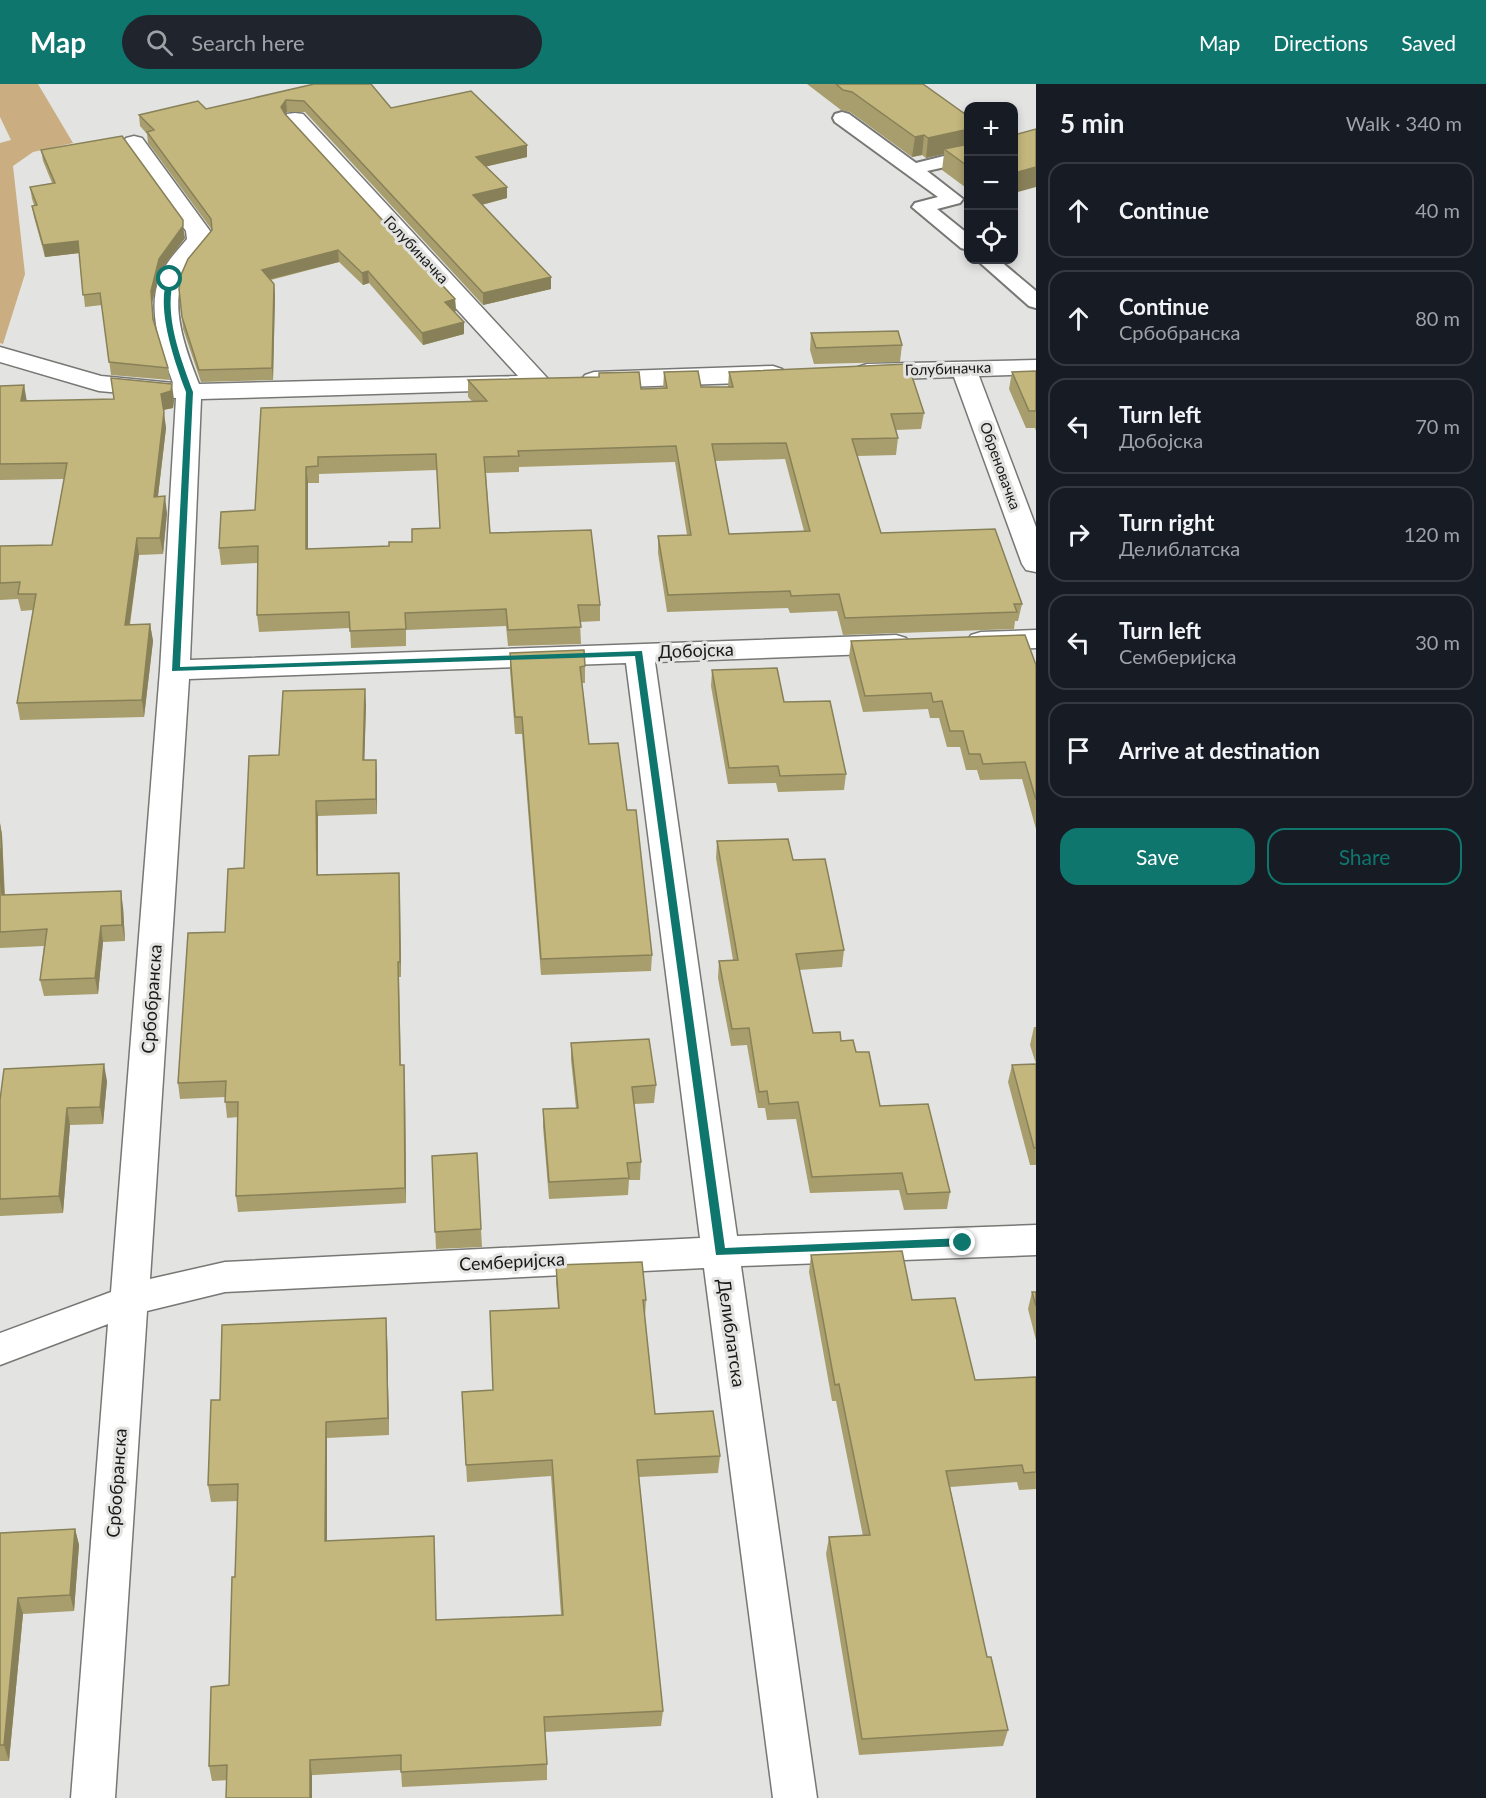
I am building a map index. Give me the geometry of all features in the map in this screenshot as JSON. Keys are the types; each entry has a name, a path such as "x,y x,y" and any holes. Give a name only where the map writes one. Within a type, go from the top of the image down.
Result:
{"street":[{"name":"Голубиначка","path":"295,119 557,381"},
{"path":"134,143 198,231 199,240 176,269 166,292 179,364 189,392"},
{"path":"0,354 99,383 189,392 798,374"},
{"name":"Голубиначка","path":"845,372 1036,367"},
{"name":"Обреновачка","path":"964,369 1036,564"},
{"name":"Србобранска","path":"89,1797 130,1300 175,669 189,392"},
{"path":"954,642 1036,639"},
{"name":"Добојска","path":"175,669 919,643"},
{"name":"Делиблатска","path":"639,653 795,1798"},
{"name":"Семберијска","path":"0,1349 130,1300 190,1282 225,1277 720,1252 1036,1240"}],"lane":[{"path":"842,118 953,199 922,207 964,240"},
{"path":"913,170 964,157"},
{"path":"992,264 1036,302"}],"shaded area":[{"path":"0,84 38,84 73,143 33,152 13,166 25,274 3,344 0,343 0,143 11,140 0,117"}],"building":[{"path":"314,84 371,84 391,108 471,91 527,145 476,157 507,187 473,195 551,277 483,293 304,101 286,100 281,107 285,114 455,299 445,302 464,322 422,333 368,271 362,273 338,250 262,270 274,284 272,368 199,370 182,317 179,289 181,275 188,259 212,230 211,219 147,132 154,130 139,115 198,101 206,109"},
{"path":"836,84 923,84 964,113 964,130 928,138 924,135 915,137 852,92 843,90"},
{"path":"1036,129 1036,167 1018,172 1018,156 1018,134"},
{"path":"122,136 183,220 183,226 159,259 151,291 153,319 168,368 109,362 100,293 83,295 78,241 43,245 32,206 37,205 30,187 55,183 41,150"},
{"path":"964,145 964,163 944,149"},
{"path":"898,331 902,345 816,348 811,333"},
{"path":"908,364 924,413 891,414 898,438 852,439 881,533 995,529 1022,604 1014,604 1017,612 845,618 839,594 791,596 790,591 668,595 658,536 691,535 676,446 518,451 519,456 484,457 490,533 591,530 600,605 578,605 581,627 508,630 506,609 405,613 406,629 350,631 349,612 257,615 258,546 219,548 221,512 255,510 261,408 487,401 468,380 599,377 599,373 639,372 641,389 667,388 664,372 698,371 701,387 733,387 729,372","holes":["786,443 810,531 729,534 712,444","436,454 440,528 412,529 412,542 389,542 389,546 306,549 306,467 318,466 318,457"]},
{"path":"1036,371 1036,411 1029,411 1012,372"},
{"path":"111,378 172,384 171,391 161,394 164,412 154,497 165,496 160,538 137,538 125,625 150,624 142,700 17,703 36,594 18,594 20,582 0,583 0,546 52,545 67,463 0,464 0,386 24,385 21,401 114,399"},
{"path":"1025,635 1036,665 1036,800 1025,762 983,764 980,754 969,754 963,731 950,731 942,701 933,702 931,693 865,696 851,641"},
{"path":"584,650 585,666 580,667 589,744 618,743 627,810 636,810 652,955 541,959 522,717 515,717 510,653"},
{"path":"777,668 784,702 830,701 846,774 780,776 778,766 729,768 712,670"},
{"path":"365,689 363,760 376,760 376,799 316,801 317,875 399,873 400,962 398,962 400,1065 404,1065 405,1188 236,1196 238,1102 225,1102 226,1081 178,1083 188,933 225,932 228,869 244,868 249,756 279,755 283,691"},
{"path":"788,839 793,860 825,859 844,950 796,954 813,1033 840,1032 841,1041 853,1040 856,1052 869,1052 880,1106 928,1104 950,1192 907,1194 902,1173 812,1177 798,1102 769,1104 767,1091 759,1092 749,1028 732,1029 719,961 738,960 717,841"},
{"path":"0,848 2,895 121,891 122,925 101,926 95,978 40,980 47,929 0,932"},
{"path":"649,1039 656,1085 632,1087 641,1162 627,1163 629,1178 549,1182 543,1109 578,1108 571,1043"},
{"path":"104,1064 100,1107 67,1108 59,1196 0,1199 0,1100 4,1069"},
{"path":"1036,1064 1036,1148 1034,1148 1012,1065"},
{"path":"477,1153 481,1229 435,1232 432,1156"},
{"path":"902,1251 912,1300 955,1298 975,1380 1036,1377 1036,1472 1024,1473 1022,1465 946,1471 987,1657 991,1657 1008,1730 862,1739 829,1537 870,1535 839,1384 835,1385 811,1255"},
{"path":"642,1262 646,1300 643,1300 655,1414 713,1411 720,1456 637,1460 663,1711 544,1717 547,1764 401,1772 401,1755 310,1760 310,1798 226,1798 227,1765 209,1766 211,1687 229,1685 232,1577 235,1577 238,1484 208,1485 211,1400 220,1400 222,1325 386,1318 388,1418 326,1422 325,1541 434,1536 436,1620 563,1615 552,1460 466,1465 462,1392 493,1390 490,1311 559,1308 556,1265"},
{"path":"1032,1292 1036,1292 1036,1306"},
{"path":"75,1529 70,1595 18,1598 4,1745 0,1745 0,1533"}],"route":[{"path":"170,279 166,292 169,319 179,364 189,392 175,669 639,653 720,1252 963,1243"}]}
